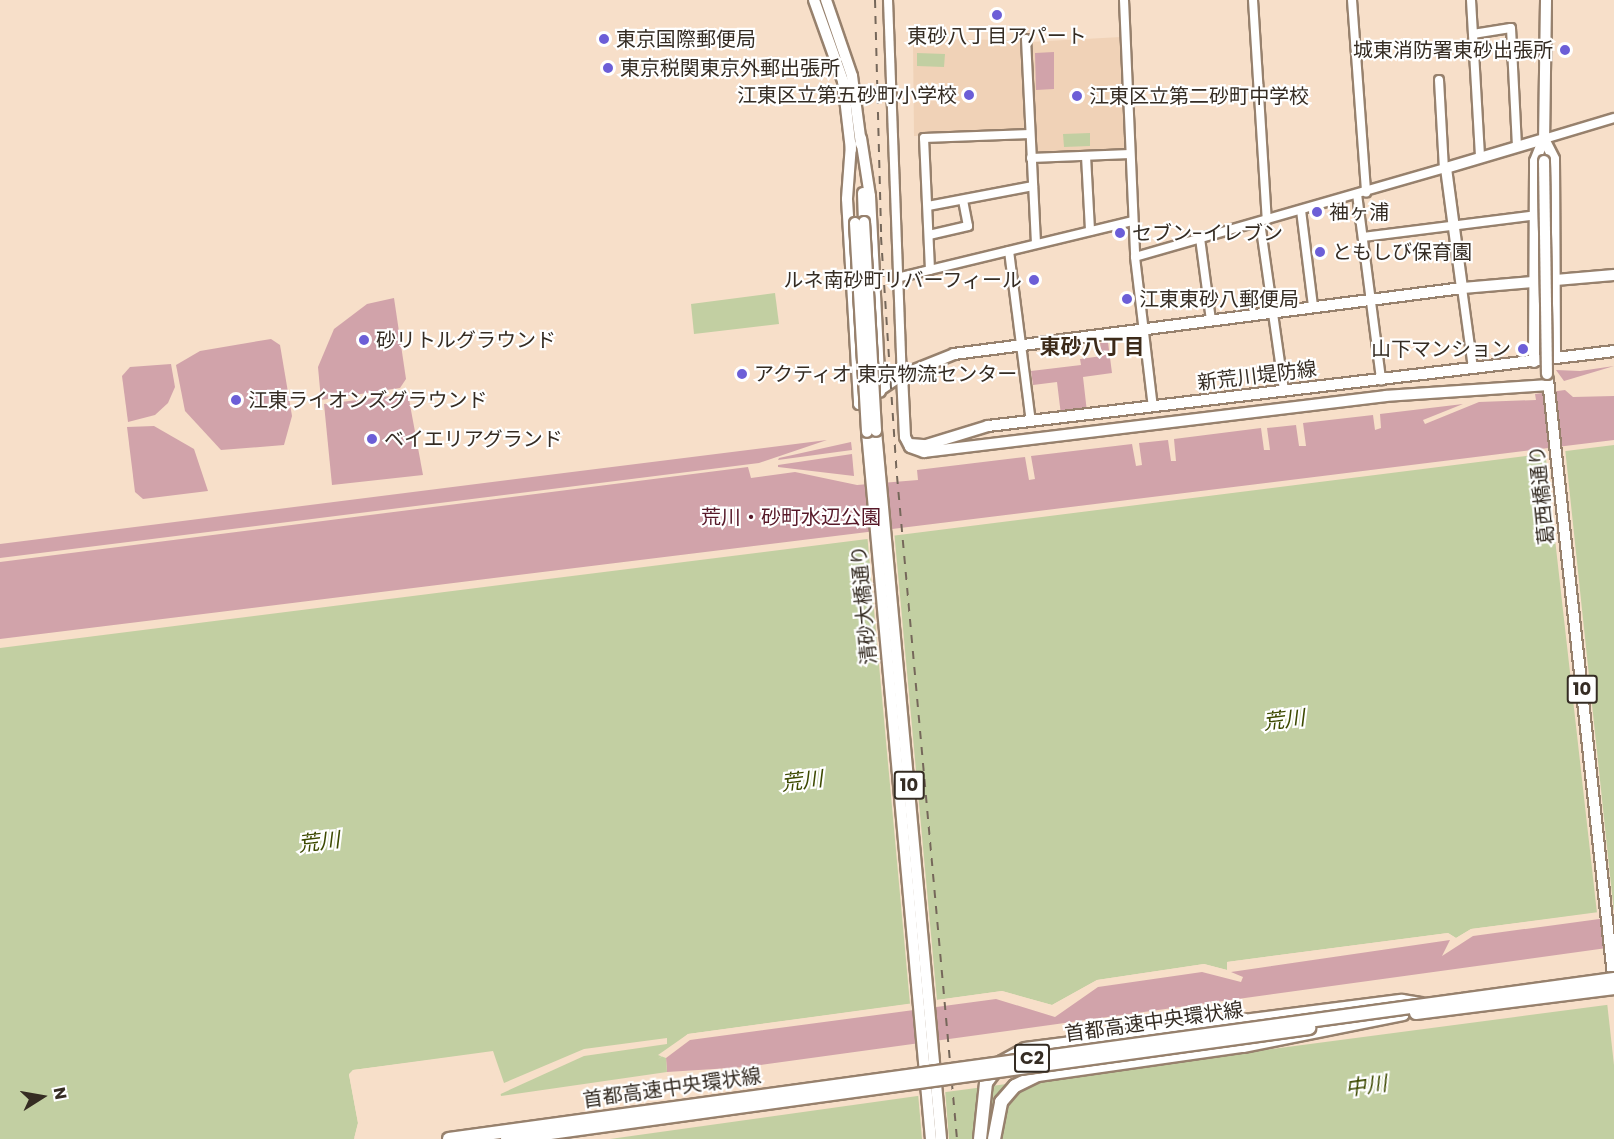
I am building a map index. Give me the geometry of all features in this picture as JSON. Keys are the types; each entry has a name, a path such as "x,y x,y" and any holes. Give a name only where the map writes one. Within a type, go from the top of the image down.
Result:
{"highway":[{"name":"首都高速中央環状線","path":"449,1139 1614,979"},
{"name":"首都高速中央環状線","path":"507,1139 1614,986"},
{"path":"980,1139 986,1083 1002,1062 1025,1049 1401,1001 1421,1004"},
{"path":"994,1139 1001,1102 1015,1086 1038,1075 1243,1046 1403,1014"}],"main road":[{"name":"清砂大橋通り","path":"814,0 843,81 856,141"},
{"name":"清砂大橋通り","path":"826,0 852,76 860,223 866,426 931,1139"},
{"name":"葛西橋通り","path":"1546,0 1544,161 1548,384 1614,986"},
{"path":"1462,288 1445,168 1544,139"},
{"name":"10","path":"1534,362 1535,161 1544,139"},
{"name":"10","path":"1544,139 1554,159 1555,358"},
{"path":"856,141 870,196 880,392"},
{"path":"856,141 847,199 856,402 880,392 902,375 937,358 1021,344 1462,288 1555,278 1614,275"},
{"name":"清砂大橋通り","path":"860,223 868,336 941,1139"},
{"name":"新荒川堤防線","path":"906,440 926,445 988,426 1614,351"},
{"path":"902,375 906,440"},
{"name":"新荒川堤防線","path":"906,440 914,450 932,452 1386,396 1548,384"}],"street":[{"path":"888,0 902,375"},
{"path":"1124,0 1132,221 1153,407"},
{"path":"1253,0 1263,221 1272,312 1284,391"},
{"path":"1352,0 1365,192"},
{"path":"1471,0 1480,158"},
{"path":"1473,34 1510,28 1517,147"},
{"path":"1026,39 1036,244"},
{"path":"1135,257 1445,168 1439,80"},
{"path":"1544,139 1614,118"},
{"path":"930,270 924,138 1030,134"},
{"path":"1031,158 1130,154"},
{"path":"1086,156 1090,231"},
{"path":"928,206 963,201 979,192 1033,186"},
{"path":"1357,194 1381,380"},
{"path":"929,235 968,226 963,201"},
{"path":"1301,210 1313,307"},
{"path":"1363,237 1536,215"},
{"path":"900,278 1132,221"},
{"path":"1200,238 1211,320"},
{"path":"1009,251 1031,422"},
{"path":"1462,288 1473,368"}],"shaded area":[{"name":"江東区立第二砂町中学校","path":"1121,37 1126,151 1033,155 1029,42"},
{"name":"江東区立第五砂町小学校","path":"913,39 1020,40 1027,131 914,136"}],"green space":[{"path":"1054,52 1054,89 1036,90 1035,53"},
{"name":"砂リトルグラウンド","path":"394,298 406,379 400,388 321,400 318,367 334,329 367,304"},
{"name":"江東ライオンズグラウンド","path":"271,339 280,345 292,416 284,445 221,450 185,411 176,365 200,351"},
{"path":"1108,342 1112,373 1083,377 1087,412 1061,415 1057,382 1033,385 1031,371 1081,365 1080,359 1102,356 1100,343"},
{"path":"171,364 175,387 168,403 155,415 128,422 122,376 130,367"},
{"path":"1614,366 1564,381 1556,370 1580,371"},
{"name":"荒川・砂町水辺公園","path":"1565,390 1573,397 1614,396 1614,440 0,639 0,562 748,467 751,478 795,472 857,485 918,480 917,470 1025,457 1029,480 1035,479 1031,456 1132,444 1136,466 1142,465 1139,443 1168,440 1171,461 1176,461 1174,439 1261,428 1264,450 1270,450 1267,428 1296,425 1299,446 1306,446 1303,423 1373,415 1375,430 1381,428 1380,414 1463,404 1423,420 1425,424 1479,402 1536,400 1535,394"},
{"name":"ベイエリアグランド","path":"408,394 423,475 332,485 324,404"},
{"path":"154,426 194,449 208,491 143,499 135,492 127,427"},
{"path":"827,440 759,463 0,558 0,544"},
{"path":"851,442 852,450 778,460 779,458"},
{"path":"852,454 854,476 778,467 778,465"},
{"path":"1614,917 1614,947 746,1067 667,1072 666,1058 690,1040 996,999 1055,1017 1098,987 1202,972 1241,982 1243,977 1231,972 1450,940 1442,956 1473,936"}],"water":[{"path":"917,53 945,54 944,67 917,66"},
{"path":"1090,133 1090,146 1064,147 1063,134"},
{"path":"775,293 779,324 694,334 691,304"},
{"name":"荒川","path":"1614,445 1614,910 1471,929 1456,938 1448,933 1227,962 1227,970 1204,964 1097,980 1052,1005 1002,991 688,1034 658,1055 666,1058 667,1072 501,1096 493,1052 353,1070 349,1075 358,1123 354,1139 0,1139 0,648"},
{"name":"中川","path":"1614,1004 1614,1139 610,1139 946,1092"}],"pier":[{"path":"1565,448 1614,913 1472,932 1457,941 1447,936 1230,964 1228,973 1204,967 1097,983 1053,1008 1002,994 689,1037 658,1059 688,1034 910,1004 867,533 894,530 937,1000 1002,991 1052,1005 1097,980 1204,964 1227,970 1227,962 1448,933 1456,938 1471,929 1597,913 1545,450"},
{"path":"1614,1001 1614,1065 1607,1002"},
{"path":"667,1038 667,1044 584,1056 494,1097 490,1055 354,1073 361,1123 354,1139 358,1123 349,1074 353,1070 493,1051 504,1083 584,1049"},
{"path":"945,1089 949,1139 922,1139 918,1093"}],"railway":[{"path":"875,0 881,237 897,476 957,1139"}],"place":[{"name":"東砂八丁目アパート","path":"997,15"},
{"name":"東京国際郵便局","path":"604,39"},
{"name":"城東消防署東砂出張所","path":"1565,50"},
{"name":"東京税関東京外郵出張所","path":"608,68"},
{"name":"江東区立第五砂町小学校","path":"969,95"},
{"name":"江東区立第二砂町中学校","path":"1077,96"},
{"name":"袖ヶ浦","path":"1317,212"},
{"name":"セブン-イレブン","path":"1120,233"},
{"name":"ともしび保育園","path":"1320,252"},
{"name":"ルネ南砂町リバーフィール","path":"1034,280"},
{"name":"江東東砂八郵便局","path":"1127,299"},
{"name":"砂リトルグラウンド","path":"364,340"},
{"name":"山下マンション","path":"1523,349"},
{"name":"アクティオ 東京物流センター","path":"742,374"},
{"name":"江東ライオンズグラウンド","path":"236,400"},
{"name":"ベイエリアグランド","path":"372,439"}],"district":[{"name":"東砂八丁目","path":"1092,347"}]}
